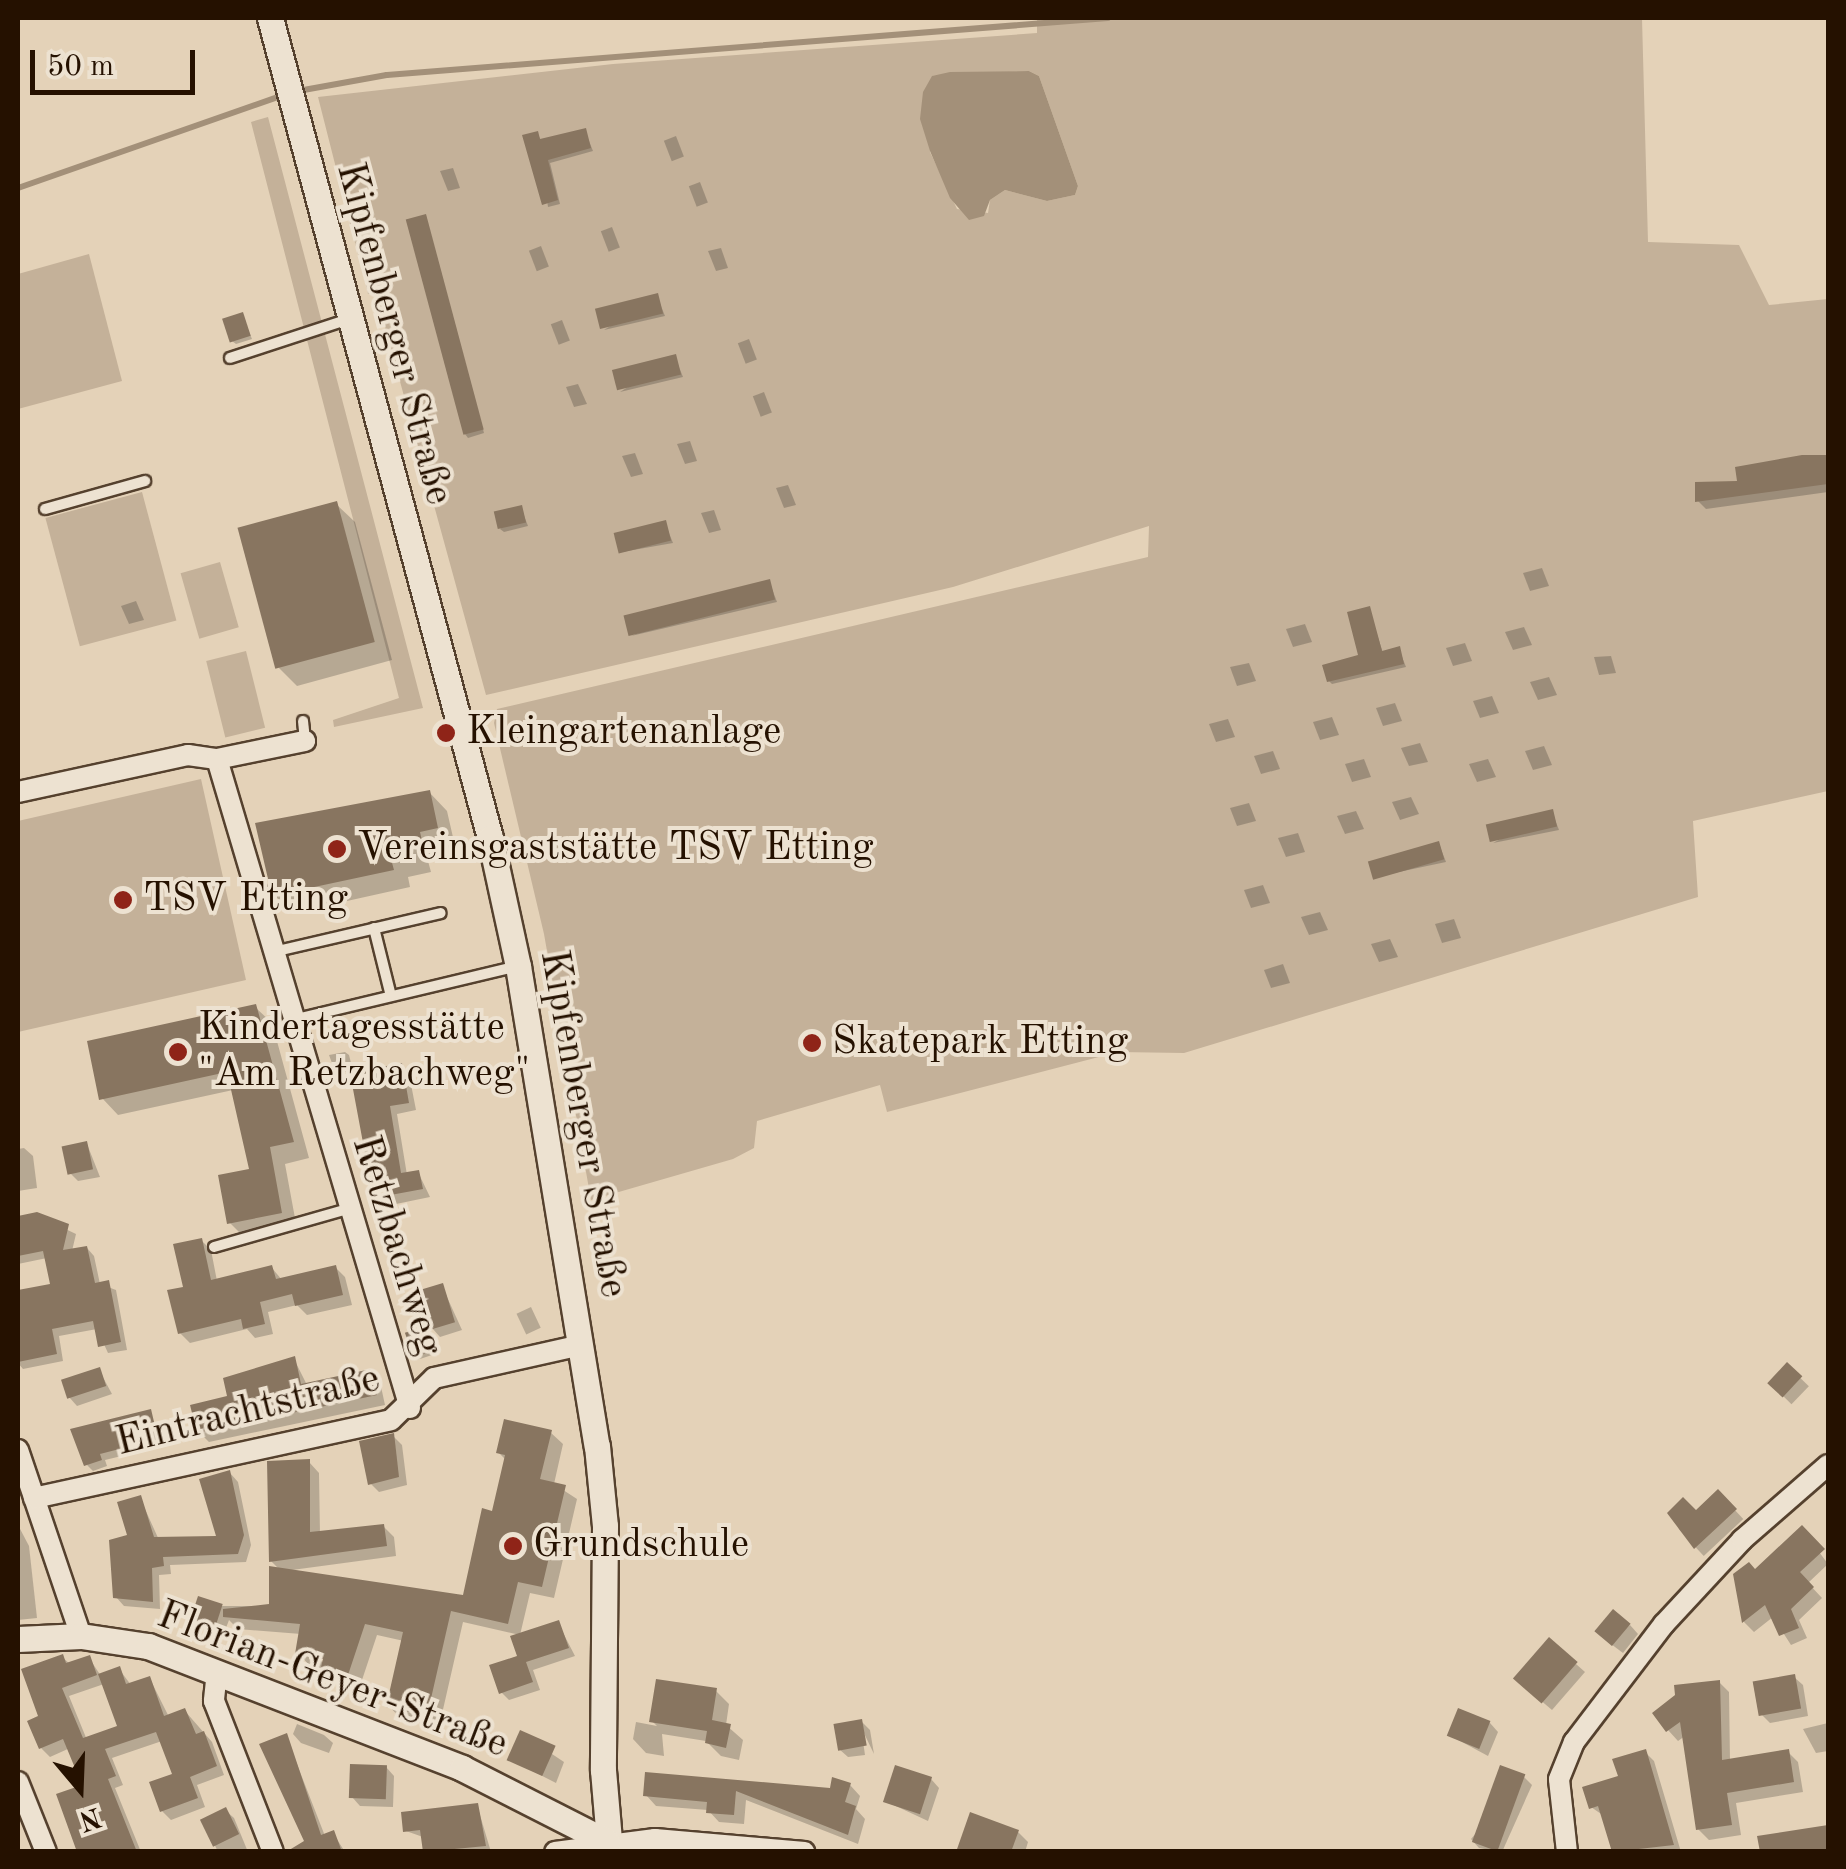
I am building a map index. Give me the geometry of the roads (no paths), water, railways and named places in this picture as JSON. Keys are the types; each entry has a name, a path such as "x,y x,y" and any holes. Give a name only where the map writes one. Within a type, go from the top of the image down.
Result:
{"street":[{"name":"Kipfenberger Straße","path":"270,18 518,966 582,1345 605,1526 608,1847"},
{"path":"18,792 188,755 217,758 304,731"},
{"name":"Retzbachweg","path":"217,758 346,1209 410,1408"},
{"name":"Eintrachtstraße","path":"34,1498 391,1420 410,1408 434,1378 582,1345"},
{"path":"18,1450 81,1636"},
{"path":"1567,1852 1559,1779 1574,1742 1664,1624 1742,1540 1828,1468"},
{"name":"Florian-Geyer-Straße","path":"18,1640 81,1636 148,1646 447,1761 608,1847"},
{"path":"216,1671 214,1701 273,1852"},
{"path":"18,1782 46,1852"},
{"path":"555,1852 655,1839 804,1852"}],"lane":[{"path":"230,358 350,319"},
{"path":"45,509 145,481"},
{"path":"272,952 440,913"},
{"path":"374,928 391,996"},
{"path":"291,1020 518,966"},
{"path":"214,1247 346,1209"}],"waterway":[{"path":"298,91 387,75 1108,18"},
{"path":"18,188 286,94"}],"place":[{"name":"Kleingartenanlage","path":"446,733"},
{"name":"Vereinsgaststätte TSV Etting","path":"337,849"},
{"name":"TSV Etting","path":"123,900"},
{"name":"Skatepark Etting","path":"812,1043"},
{"name":"Kindertagesstätte \"Am Retzbachweg\"","path":"178,1052"},
{"name":"Grundschule","path":"513,1546"}]}
